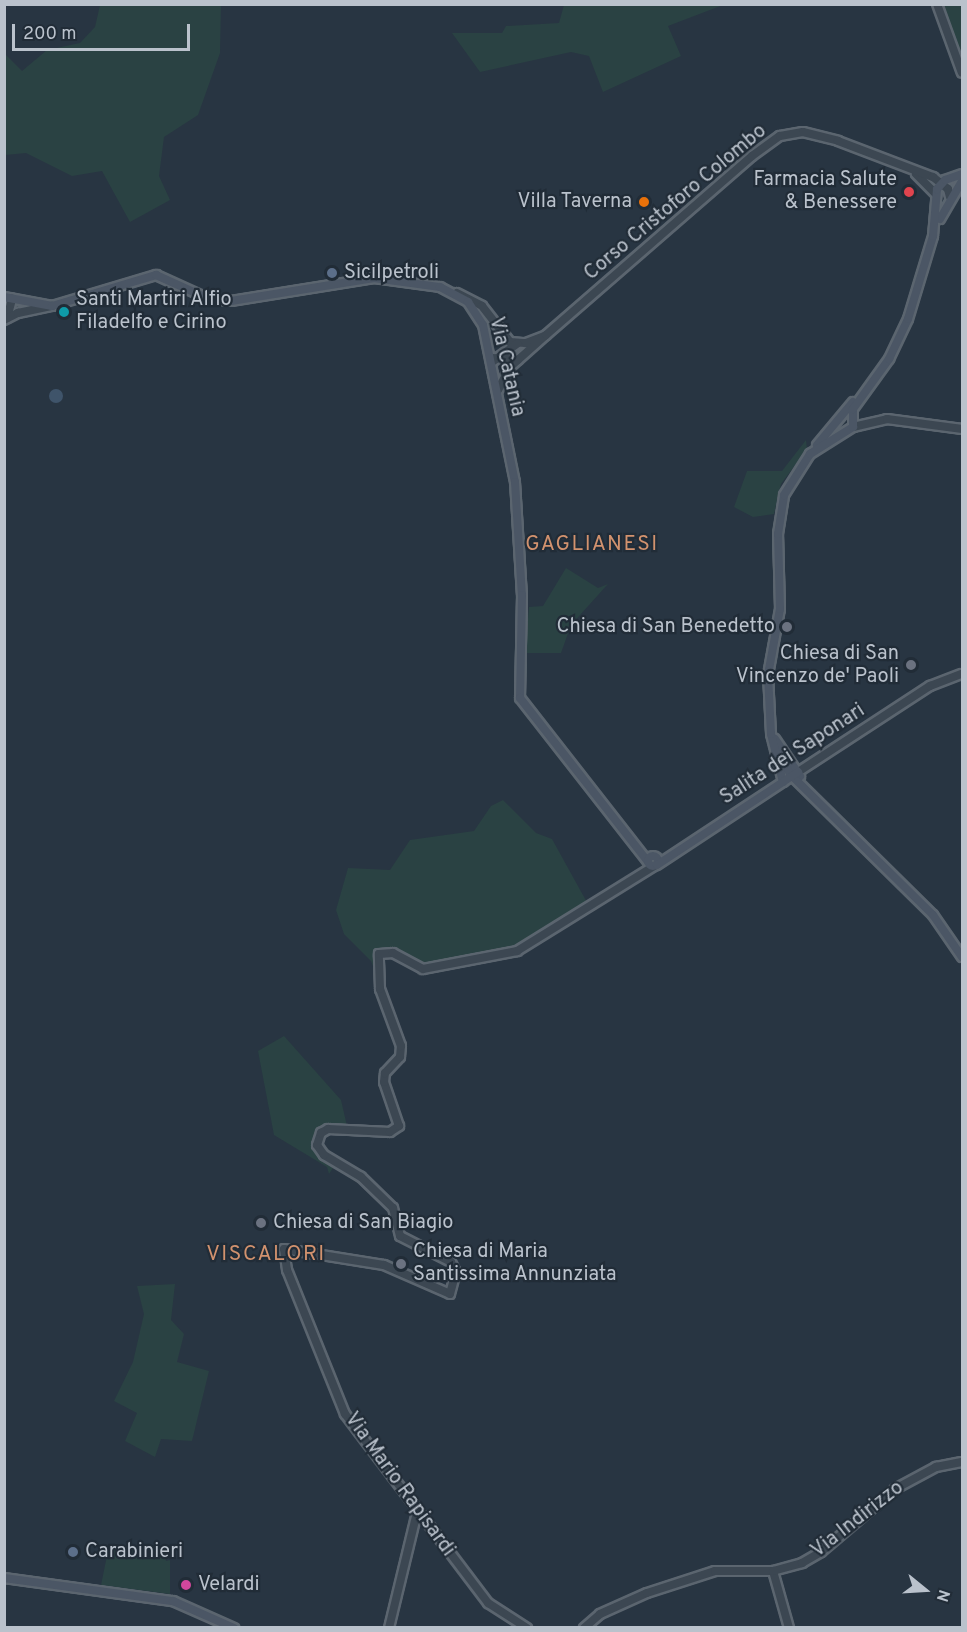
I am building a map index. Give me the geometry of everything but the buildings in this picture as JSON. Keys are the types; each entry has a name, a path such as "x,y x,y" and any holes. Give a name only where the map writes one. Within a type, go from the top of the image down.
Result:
{"main road":[{"path":"933,236 940,186 963,174"},
{"path":"783,782 771,734 768,675 781,604 778,534 781,505 790,481 810,454 883,368 901,334 933,236 950,196 963,181"},
{"path":"7,300 52,306 144,276 165,277 218,301 374,278 454,292"},
{"name":"Via Catania","path":"454,292 476,312 492,360 515,482 522,582 520,698 636,847 653,861"},
{"path":"810,454 853,426 851,413 864,391"},
{"path":"771,734 795,774"},
{"path":"775,752 807,789 933,915 963,957"},
{"name":"Salita dei Saponari","path":"653,861 676,852 795,774"},
{"path":"4,1578 173,1601 234,1628"}],"street":[{"path":"937,4 963,73"},
{"name":"Corso Cristoforo Colombo","path":"498,390 505,374 518,360 773,140 795,132 811,132 908,168 940,186"},
{"path":"931,180 950,196"},
{"path":"454,292 482,306 504,338 517,344"},
{"path":"7,300 6,319 52,306"},
{"path":"492,360 517,344 546,335"},
{"path":"492,360 518,360"},
{"path":"842,432 840,423 848,408"},
{"path":"853,426 887,419 963,429"},
{"name":"Salita dei Saponari","path":"795,774 930,686 963,674"},
{"path":"288,1270 295,1251 384,1265 450,1294 455,1279 451,1262 400,1236 393,1208 361,1177 324,1155 317,1145 321,1133 328,1129 390,1132 399,1126 384,1082 385,1073 400,1057 401,1046 380,989 378,958 382,951 388,951 423,969 487,958 534,944 640,875 653,861"},
{"name":"Via Mario Rapisardi","path":"295,1251 284,1249 288,1270 345,1414 488,1603 527,1628"},
{"name":"Via Indirizzo","path":"584,1628 600,1614 647,1593 715,1571 773,1571 822,1552 905,1482 936,1467 963,1462"},
{"path":"389,1628 417,1512"},
{"path":"773,1571 789,1628"}],"green space":[{"path":"564,4 723,5 668,26 681,56 603,92 589,56 571,52 480,72 452,33 502,33 506,26 559,23"},
{"path":"100,5 221,5 220,53 198,115 164,137 159,176 170,200 130,222 102,171 72,176 26,153 5,155 5,54 22,71 47,50 80,43 95,27"},
{"path":"942,5 962,5 962,63 961,58"},
{"path":"806,440 807,449 781,484 774,514 753,517 734,507 747,471 782,471"},
{"path":"566,568 598,588 608,584 571,625 561,653 525,653 529,607 543,606"},
{"path":"503,800 536,833 552,839 589,906 526,945 510,950 432,964 415,961 384,947 376,956 375,972 371,961 344,934 336,910 348,868 390,870 410,840 474,831 491,806"},
{"path":"284,1036 341,1100 347,1126 339,1124 319,1130 315,1137 317,1154 335,1165 329,1174 327,1167 274,1135 258,1051"},
{"path":"175,1284 171,1320 184,1334 177,1362 209,1371 192,1441 161,1439 155,1457 125,1441 137,1413 114,1401 133,1362 144,1314 137,1286"},
{"path":"109,1546 124,1552 126,1546 146,1554 165,1553 166,1561 170,1560 170,1594 101,1585"}],"water":[{"path":"56,389 61,391 63,396 61,401 56,403 51,401 49,396 51,391"}],"place":[{"name":"Farmacia Salute & Benessere","path":"909,192"},
{"name":"Villa Taverna","path":"644,202"},
{"name":"Sicilpetroli","path":"332,273"},
{"name":"Santi Martiri Alfio Filadelfo e Cirino","path":"64,312"},
{"name":"Chiesa di San Benedetto","path":"787,627"},
{"name":"Chiesa di San Vincenzo de' Paoli","path":"911,665"},
{"name":"Chiesa di San Biagio","path":"261,1223"},
{"name":"Chiesa di Maria Santissima Annunziata","path":"401,1264"},
{"name":"Carabinieri","path":"73,1552"},
{"name":"Velardi","path":"186,1585"}],"district":[{"name":"GAGLIANESI","path":"592,545"},
{"name":"VISCALORI","path":"266,1255"}]}
